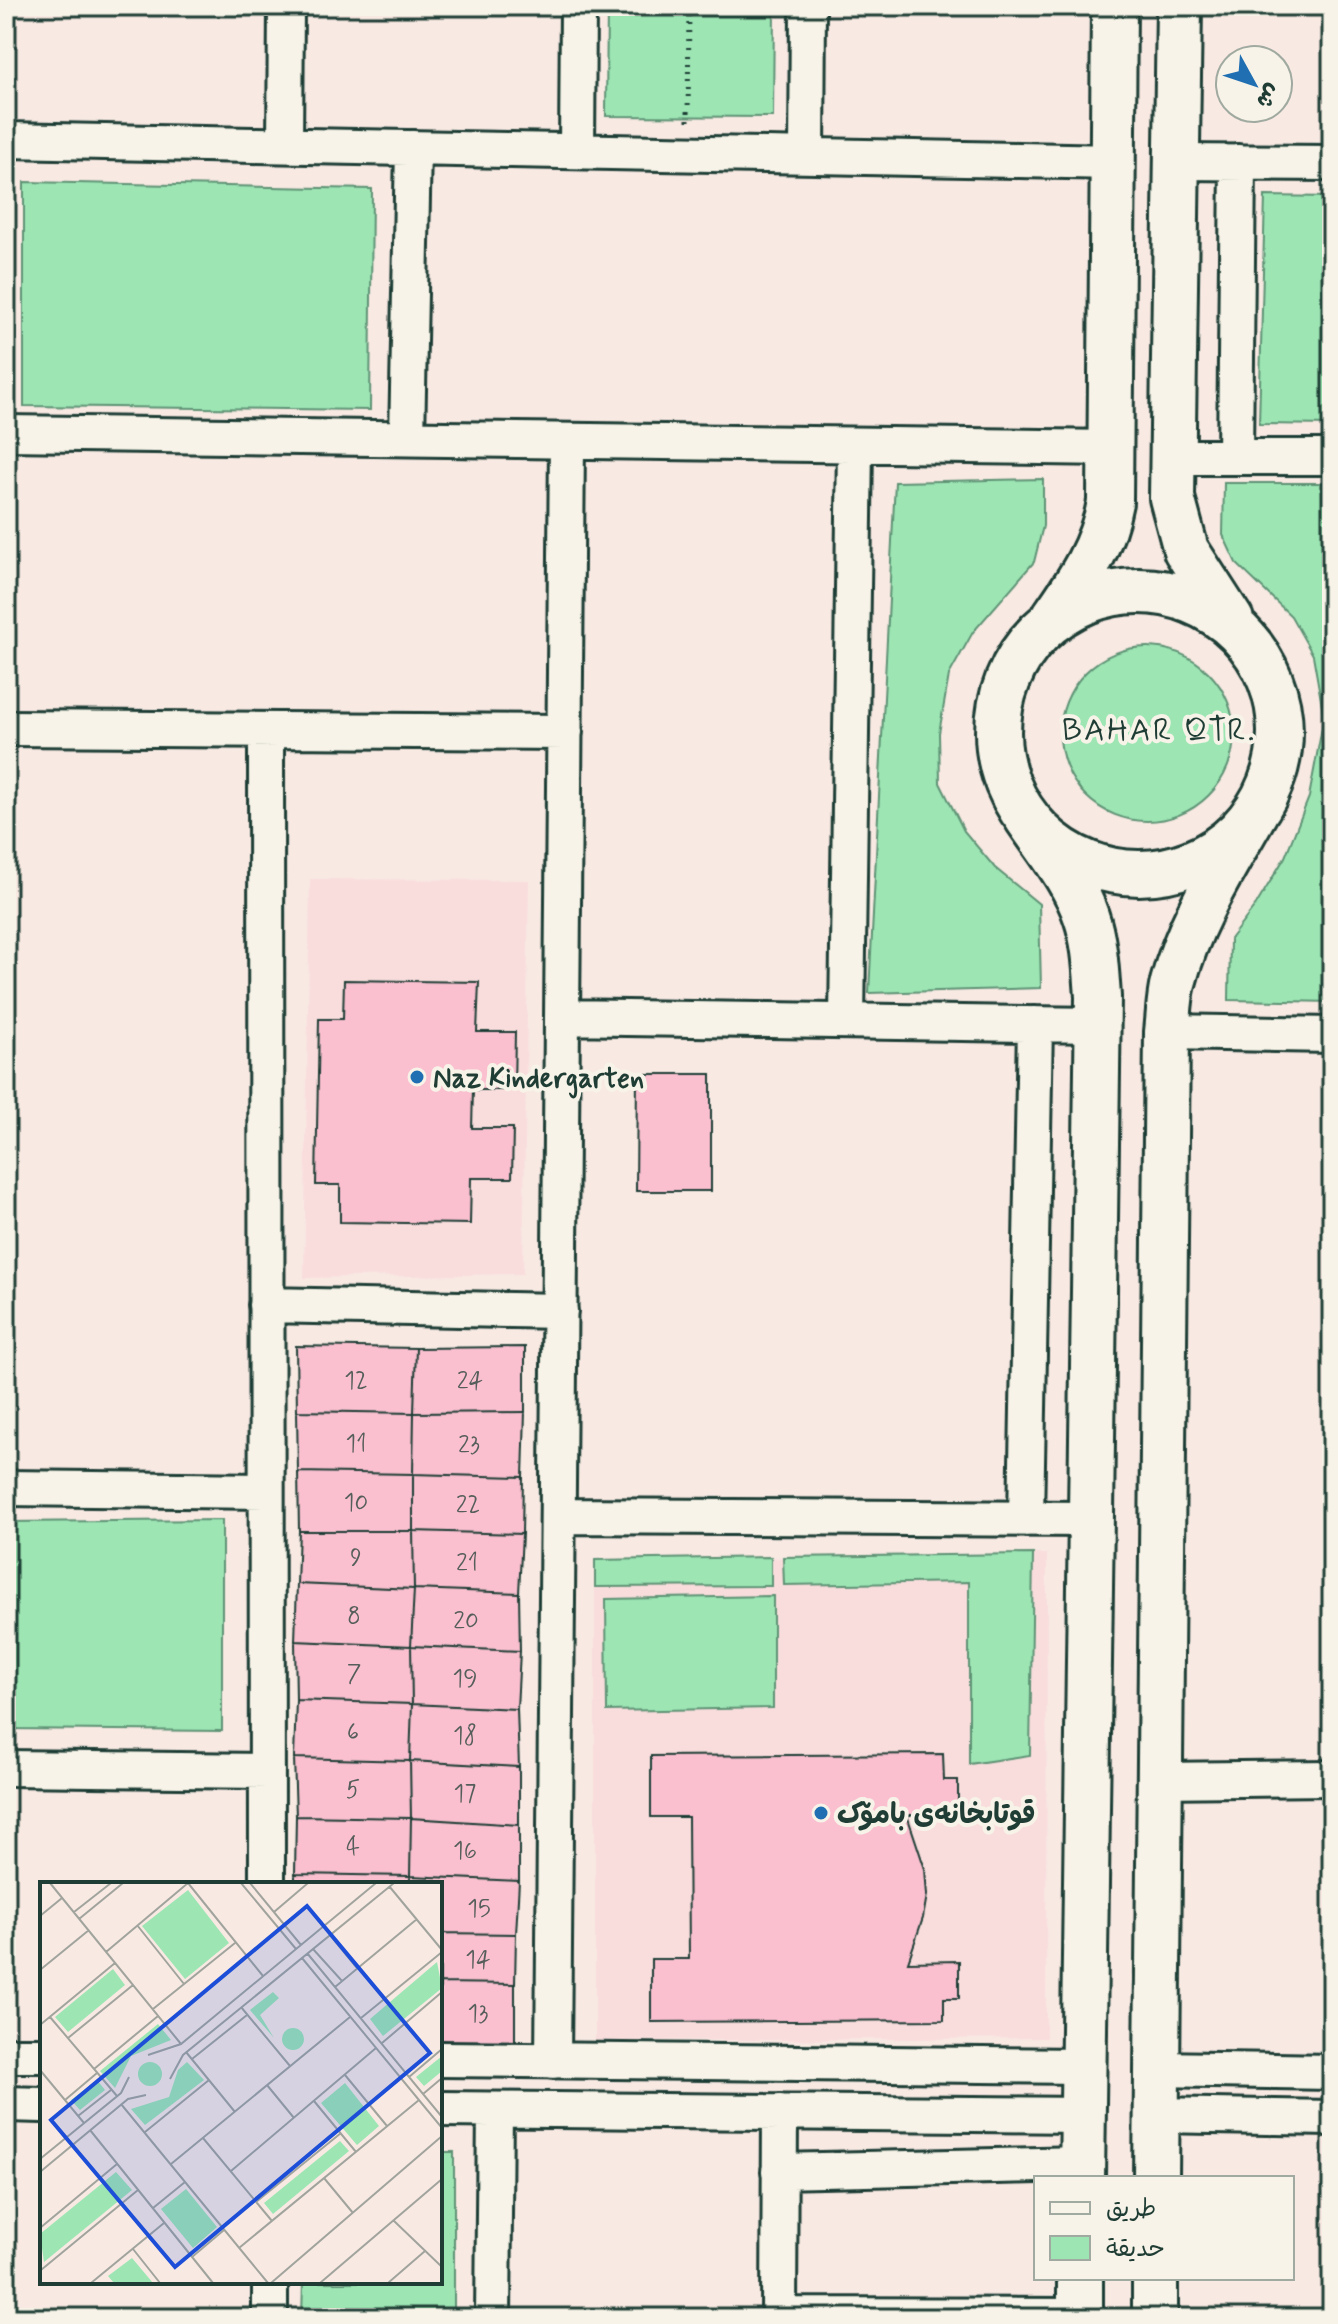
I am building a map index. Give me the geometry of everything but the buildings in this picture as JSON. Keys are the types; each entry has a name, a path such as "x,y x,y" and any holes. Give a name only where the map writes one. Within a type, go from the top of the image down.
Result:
{"street":[{"path":"285,145 286,6"},
{"path":"577,151 578,6"},
{"path":"807,156 808,6"},
{"path":"779,2171 1082,2171 1098,1025 1095,960 1086,917 1072,884 1015,800 1003,769 997,737 999,715 1011,673 1090,564 1105,529 1110,502 1114,6"},
{"path":"1156,2176 1167,1032 1172,985 1183,953 1215,884 1267,789 1277,758 1280,726 1278,704 1263,663 1236,629 1186,550 1172,498 1179,6"},
{"path":"6,140 1115,162"},
{"path":"407,438 413,148"},
{"path":"1176,162 1332,163"},
{"path":"1235,457 1238,162"},
{"path":"6,433 1112,448"},
{"path":"553,2061 567,441"},
{"path":"847,1020 855,445"},
{"path":"1173,457 1332,457"},
{"path":"1051,621 1090,600 1128,590 1146,590 1180,596 1201,604 1236,629"},
{"path":"6,728 565,732"},
{"path":"266,730 267,1882"},
{"path":"1027,818 1042,835 1078,859 1116,871 1151,872 1190,863 1209,853 1244,826 1257,809"},
{"path":"562,1017 1098,1025"},
{"path":"1026,1519 1035,1024"},
{"path":"1167,1032 1332,1035"},
{"path":"266,1305 560,1311"},
{"path":"6,1488 266,1491"},
{"path":"558,1516 1091,1519"},
{"path":"6,1768 267,1771"},
{"path":"1160,1780 1332,1778"},
{"path":"6,2055 40,2055"},
{"path":"442,2059 1083,2066"},
{"path":"1157,2069 1332,2072"},
{"path":"6,2104 40,2105"},
{"path":"442,2109 1083,2115"},
{"path":"493,2318 495,2110"},
{"path":"780,2112 779,2317 1080,2304"},
{"path":"1156,2115 1332,2118"},
{"path":"1155,2280 1155,2318"},
{"path":"270,2284 270,2318"}],"path":[{"path":"687,153 689,6"}],"shaded area":[{"name":"Naz Kindergarten","path":"310,879 529,880 523,1274 304,1278"},
{"name":"قوتابخانەی بامۆک","path":"1047,1554 1046,2038 595,2041 595,1560"}],"green space":[{"path":"607,6 774,6 773,117 606,116"},
{"path":"24,182 372,189 370,410 24,406"},
{"path":"1265,196 1332,197 1332,425 1259,424"},
{"path":"1043,479 1043,526 1034,562 973,632 949,675 939,733 940,783 964,831 995,868 1039,904 1041,988 869,993 895,482"},
{"path":"1224,483 1332,483 1332,1002 1229,1000 1230,939 1256,905 1285,857 1309,797 1324,717 1313,655 1291,616 1236,563 1223,535"},
{"path":"1147,647 1180,654 1208,673 1227,701 1234,734 1227,767 1208,795 1180,814 1147,821 1114,814 1086,795 1067,767 1060,734 1067,701 1086,673 1114,654"},
{"path":"222,1520 222,1731 6,1729 6,1522"},
{"path":"1033,1554 1030,1755 969,1764 969,1582 784,1585 783,1557"},
{"path":"771,1557 771,1586 595,1587 595,1560"},
{"path":"773,1596 773,1708 607,1711 606,1599"},
{"path":"442,2152 454,2152 454,2318 302,2318 303,2284 442,2284"}],"place":[{"name":"Naz Kindergarten","path":"417,1077"},
{"name":"قوتابخانەی بامۆک","path":"821,1813"}],"district":[{"name":"BAHAR QTR.","path":"1159,729"}]}
